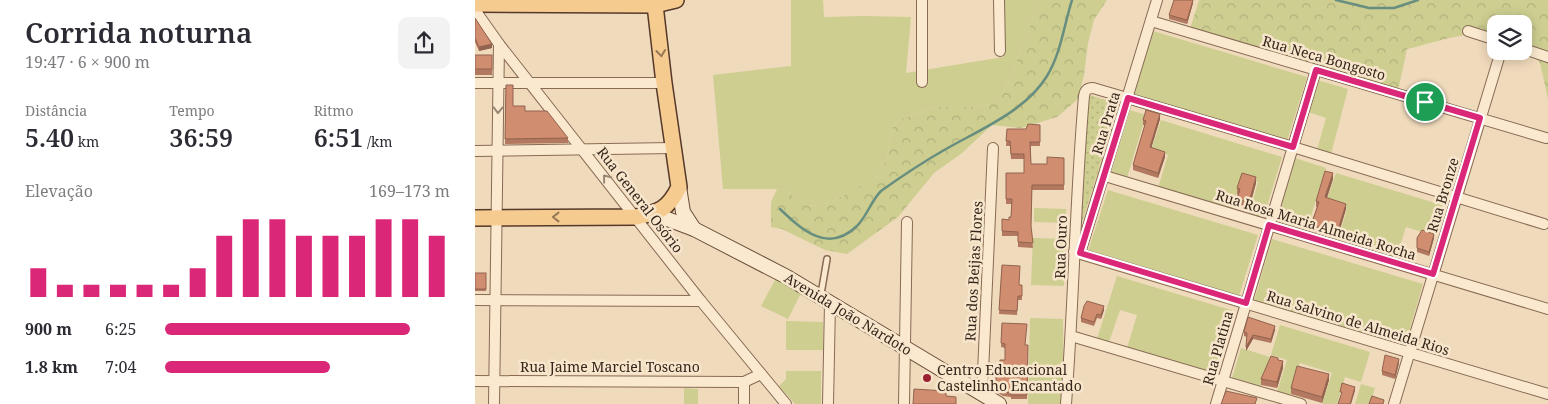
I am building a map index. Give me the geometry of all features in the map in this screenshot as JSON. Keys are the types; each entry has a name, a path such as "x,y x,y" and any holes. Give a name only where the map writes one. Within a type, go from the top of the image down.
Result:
{"main road":[{"path":"475,4 676,0"},
{"path":"475,218 636,217 654,214 663,210 669,204 679,187 664,83 648,2"}],"street":[{"path":"922,0 922,82"},
{"path":"999,0 1000,51"},
{"name":"Rua Prata","path":"1077,253 1105,176 1157,0"},
{"name":"Rua General Osório","path":"475,10 499,44 701,301 786,404"},
{"name":"Rua Neca Bongosto","path":"1151,21 1546,138"},
{"path":"1468,31 1487,37"},
{"path":"494,404 499,44"},
{"path":"1532,52 1548,57"},
{"name":"Rua Bronze","path":"1394,404 1498,60"},
{"name":"Rua Platina","path":"1216,404 1316,70"},
{"path":"475,83 664,83"},
{"name":"Rua Ouro","path":"1067,404 1077,253 1078,168 1085,91 1093,88 1128,98"},
{"path":"1128,98 1544,224"},
{"path":"475,150 673,148"},
{"name":"Rua dos Beijas Flores","path":"991,401 993,148"},
{"name":"Rua Rosa Maria Almeida Rocha","path":"1105,176 1548,310"},
{"path":"679,187 683,212 694,229"},
{"name":"Avenida João Nardoto","path":"654,214 694,229 787,276 991,401"},
{"path":"904,404 907,222"},
{"name":"Rua Salvino de Almeida Rios","path":"1077,253 1548,394"},
{"path":"475,300 701,301"},
{"path":"825,300 828,404"},
{"path":"1071,336 1301,404"},
{"path":"745,404 744,382 761,374"},
{"name":"Rua Jaime Marciel Toscano","path":"475,380 744,382"}],"lane":[{"path":"825,300 827,260"}],"green space":[{"path":"791,0 823,0 824,17 911,17 906,73 1003,57 1001,0 1039,0 1020,54 1001,98 991,104 969,107 937,107 901,119 892,128 886,161 878,176 841,197 819,206 806,205 783,189 723,189 713,75 791,66"},
{"path":"1039,0 1107,0 1094,20 1078,99 1057,117 1021,128 992,125 962,153 934,173 898,217 847,254 825,250 782,229 771,227 771,202 777,189 783,189 806,205 819,206 841,197 878,176 886,161 892,128 901,119 937,107 969,107 991,104 1001,98 1020,54"},
{"path":"1199,0 1548,0 1548,99 1540,63 1532,55 1532,15 1487,15 1487,34 1463,35 1407,49 1398,91 1190,29"},
{"path":"1153,31 1307,77 1287,141 1134,96"},
{"path":"1317,80 1348,89 1331,154 1317,150 1326,118 1308,112"},
{"path":"1086,94 1119,104 1080,229"},
{"path":"1130,110 1146,115 1127,178 1111,173"},
{"path":"1161,120 1282,157 1263,219 1249,214 1258,182 1242,177 1231,210 1158,188 1168,155 1151,150"},
{"path":"1295,158 1326,168 1306,232 1277,223"},
{"path":"1336,173 1445,206 1435,236 1406,227 1396,259 1337,242 1347,209 1326,202"},
{"path":"1108,190 1258,235 1239,296 1088,251"},
{"path":"1034,208 1066,209 1066,223 1034,222"},
{"path":"1033,238 1065,239 1064,286 1031,285"},
{"path":"1272,239 1423,284 1405,345 1254,301"},
{"path":"1117,276 1234,311 1214,375 1127,348 1137,315 1120,310 1109,342 1097,339"},
{"path":"776,278 802,291 788,319 761,306"},
{"path":"1030,318 1063,319 1064,404 1028,404"},
{"path":"786,321 823,322 823,350 786,350"},
{"path":"1280,325 1370,352 1361,382 1345,377 1337,404 1322,404 1332,373 1300,363 1290,396 1277,392 1287,360 1271,355"},
{"path":"1241,348 1270,357 1261,387 1232,378"},
{"path":"786,371 821,371 821,404 795,404 779,386 786,379"},
{"path":"1361,384 1375,388 1370,404 1355,404"},
{"path":"684,388 698,389 698,404 684,404"}],"building":[{"path":"1174,0 1193,0 1187,20 1169,15"},
{"path":"475,18 492,44 479,47 475,38"},
{"path":"475,55 492,55 492,69 475,69"},
{"path":"506,85 513,85 513,106 525,106 525,111 547,111 568,138 505,139"},
{"path":"1146,110 1160,114 1150,147 1165,152 1158,173 1133,165 1146,121 1143,120"},
{"path":"1028,124 1040,125 1040,142 1030,142 1031,164 1047,164 1047,157 1064,158 1064,185 1032,185 1031,226 1033,243 1018,242 1018,232 1002,231 1002,219 1009,220 1009,217 1011,217 1012,199 1006,199 1006,173 1024,173 1024,154 1011,154 1010,141 1006,141 1007,129 1026,129"},
{"path":"1325,171 1333,173 1325,197 1346,204 1337,233 1311,225 1319,202 1316,201"},
{"path":"1242,173 1256,177 1250,199 1245,197 1243,201 1237,199 1240,189 1237,188"},
{"path":"1422,230 1434,234 1429,252 1417,248 1417,238"},
{"path":"1002,265 1020,266 1019,285 1022,285 1022,296 1018,296 1017,311 999,310"},
{"path":"475,273 486,273 486,289 475,289"},
{"path":"1087,301 1104,306 1101,315 1097,314 1094,322 1081,318"},
{"path":"1248,317 1275,326 1271,339 1253,335 1246,347 1247,333 1244,332"},
{"path":"1002,323 1027,324 1025,345 1028,345 1027,395 1011,395 1011,393 1003,392 996,388 996,375 1000,375 1000,360 1005,360 1005,344 1001,343"},
{"path":"1385,355 1399,359 1395,375 1382,371"},
{"path":"1271,356 1283,361 1277,382 1261,379"},
{"path":"1297,366 1329,374 1322,397 1291,388"},
{"path":"1342,383 1355,387 1350,404 1338,404 1342,392 1340,392"},
{"path":"914,389 946,391 946,396 956,397 956,404 913,404"},
{"path":"1226,391 1257,398 1255,404 1221,404"},
{"path":"1372,396 1384,400 1383,404 1369,404"}],"waterway":[{"path":"780,209 806,231 816,236 836,238 846,234 857,226 881,191 929,159 1001,118 1027,100 1038,88 1052,67 1062,39 1072,0"},
{"path":"1336,0 1369,8 1394,8 1418,0"}],"place":[{"name":"Centro Educacional Castelinho Encantado","path":"927,378"}],"route":[{"path":"1316,70 1425,102 1480,118 1433,274 1269,225 1246,303 1080,253 1128,98 1293,147 1316,70"}]}
